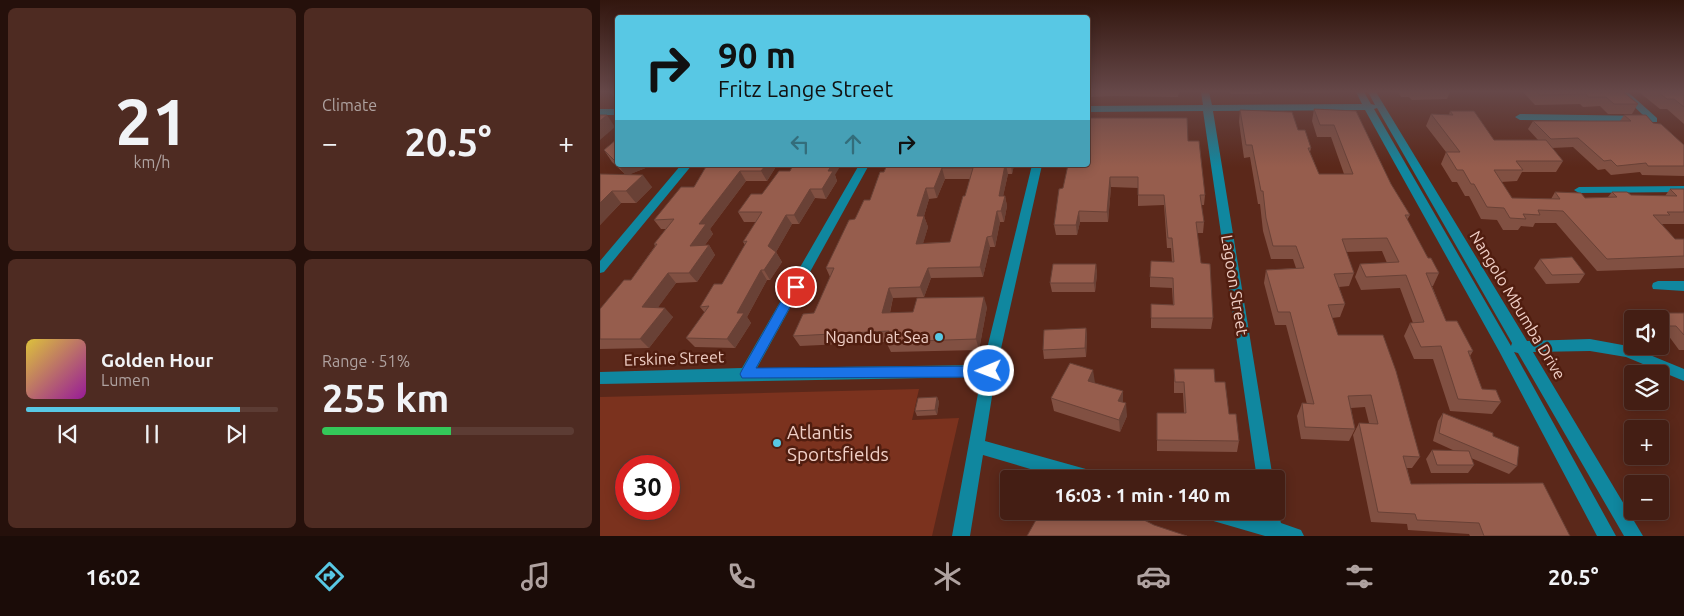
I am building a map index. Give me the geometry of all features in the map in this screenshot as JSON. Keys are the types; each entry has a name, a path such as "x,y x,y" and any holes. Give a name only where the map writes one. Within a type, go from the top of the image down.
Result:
{"street":[{"name":"Lagoon Street","path":"1208,117 1264,470"},
{"name":"Nangolo Mbumba Drive","path":"1379,117 1607,536"},
{"name":"Nangolo Mbumba Drive","path":"1380,117 1524,348 1634,536"},
{"path":"1520,117 1656,122 1651,117"},
{"path":"600,269 686,167"},
{"path":"746,374 863,167"},
{"path":"960,536 989,371 1038,167"},
{"path":"1578,190 1684,189"},
{"path":"1658,286 1684,286"},
{"path":"1504,347 1590,346 1628,352 1684,375"},
{"name":"Erskine Street","path":"600,378 989,371"},
{"path":"977,446 1061,470"},
{"path":"1272,520 1295,536"}],"shaded area":[{"name":"Atlantis Sportsfields","path":"919,389 912,420 959,418 932,536 600,536 600,397"}],"building":[{"path":"1241,117 1294,117 1298,130 1305,130 1311,148 1308,148 1319,174 1353,174 1334,125 1320,125 1317,117 1359,117 1391,184 1410,215 1405,215 1428,258 1431,258 1439,273 1426,273 1446,321 1457,321 1473,351 1468,351 1482,389 1496,390 1501,402 1458,399 1441,346 1421,347 1410,323 1424,322 1406,275 1366,277 1360,264 1399,262 1387,238 1342,239 1354,273 1334,274 1345,304 1328,305 1338,335 1383,335 1396,371 1420,457 1403,456 1411,484 1543,483 1570,536 1484,536 1479,523 1417,520 1415,514 1378,512 1359,423 1378,424 1371,395 1348,396 1355,429 1305,427 1302,403 1314,404 1290,312 1278,312 1266,270 1304,268 1296,246 1273,246 1252,145 1246,145"},
{"path":"1433,117 1478,117 1494,140 1546,140 1563,161 1516,161 1523,170 1494,170 1512,198 1560,199 1555,192 1581,193 1585,198 1617,197 1612,192 1627,192 1631,195 1677,196 1670,189 1684,189 1684,212 1667,212 1670,215 1653,215 1675,239 1684,239 1684,256 1607,259 1563,211 1538,210 1540,215 1523,214 1526,219 1510,218 1504,208 1487,207 1474,184 1471,184 1463,170 1457,170 1446,152 1460,152"},
{"path":"1626,117 1648,117 1653,123 1661,124 1684,145 1684,166 1648,166 1646,163 1617,166 1611,160 1604,161 1578,138 1551,139 1533,121 1631,121"},
{"path":"1090,118 1187,118 1188,141 1199,141 1205,195 1200,195 1204,222 1196,222 1201,263 1210,264 1213,318 1151,318 1151,304 1174,305 1173,278 1150,277 1151,261 1174,262 1172,238 1168,238 1164,195 1138,195 1138,177 1110,177 1107,212 1079,211 1076,225 1054,225 1059,189 1063,188 1068,167 1090,167"},
{"path":"615,141 615,161 604,150"},
{"path":"706,167 764,167 761,171 740,171 699,224 706,224 690,246 709,245 689,273 668,273 642,307 665,308 640,339 600,339 600,309 624,280 631,280 657,244 654,244 674,219 654,220 681,187 694,187"},
{"path":"792,167 831,167 828,171 833,171 822,189 810,189 794,215 786,215 768,246 776,252 764,270 761,270 737,313 744,313 727,339 686,338 709,306 700,307 714,284 722,284 747,241 743,242 762,212 738,212 751,194 762,194 779,171 790,171"},
{"path":"886,167 1005,167 999,196 1005,196 1001,211 997,211 992,236 987,237 980,267 928,268 920,287 889,288 882,313 913,312 917,298 984,297 976,339 886,342 889,331 793,336 803,314 814,313 834,268 826,268 849,220 855,219 864,200 870,200 880,172 884,172","holes":["942,168 973,168 965,196 963,196 950,242 916,244 924,216 917,216 926,188 934,188"]},
{"path":"600,174 643,175 626,191 612,191 600,203"},
{"path":"1572,257 1585,274 1552,275 1540,259"},
{"path":"1053,264 1096,264 1094,283 1050,283"},
{"path":"1669,313 1684,313 1684,335 1676,326 1669,326"},
{"path":"1086,328 1085,348 1043,350 1044,330"},
{"path":"1070,363 1093,370 1088,381 1123,391 1118,401 1126,403 1119,420 1051,398"},
{"path":"1174,369 1214,369 1215,382 1225,382 1229,414 1236,414 1239,441 1157,440 1157,413 1186,413 1184,382 1175,382"},
{"path":"937,397 935,410 915,411 918,398"},
{"path":"1443,413 1493,433 1493,436 1519,447 1517,466 1439,433"},
{"path":"1432,450 1469,451 1474,465 1437,465"},
{"path":"1036,520 1144,520 1187,536 1027,536"}],"place":[{"name":"Ngandu at Sea","path":"939,337"},
{"name":"Atlantis Sportsfields","path":"777,443"}],"route":[{"path":"796,287 746,374 989,371"}]}
